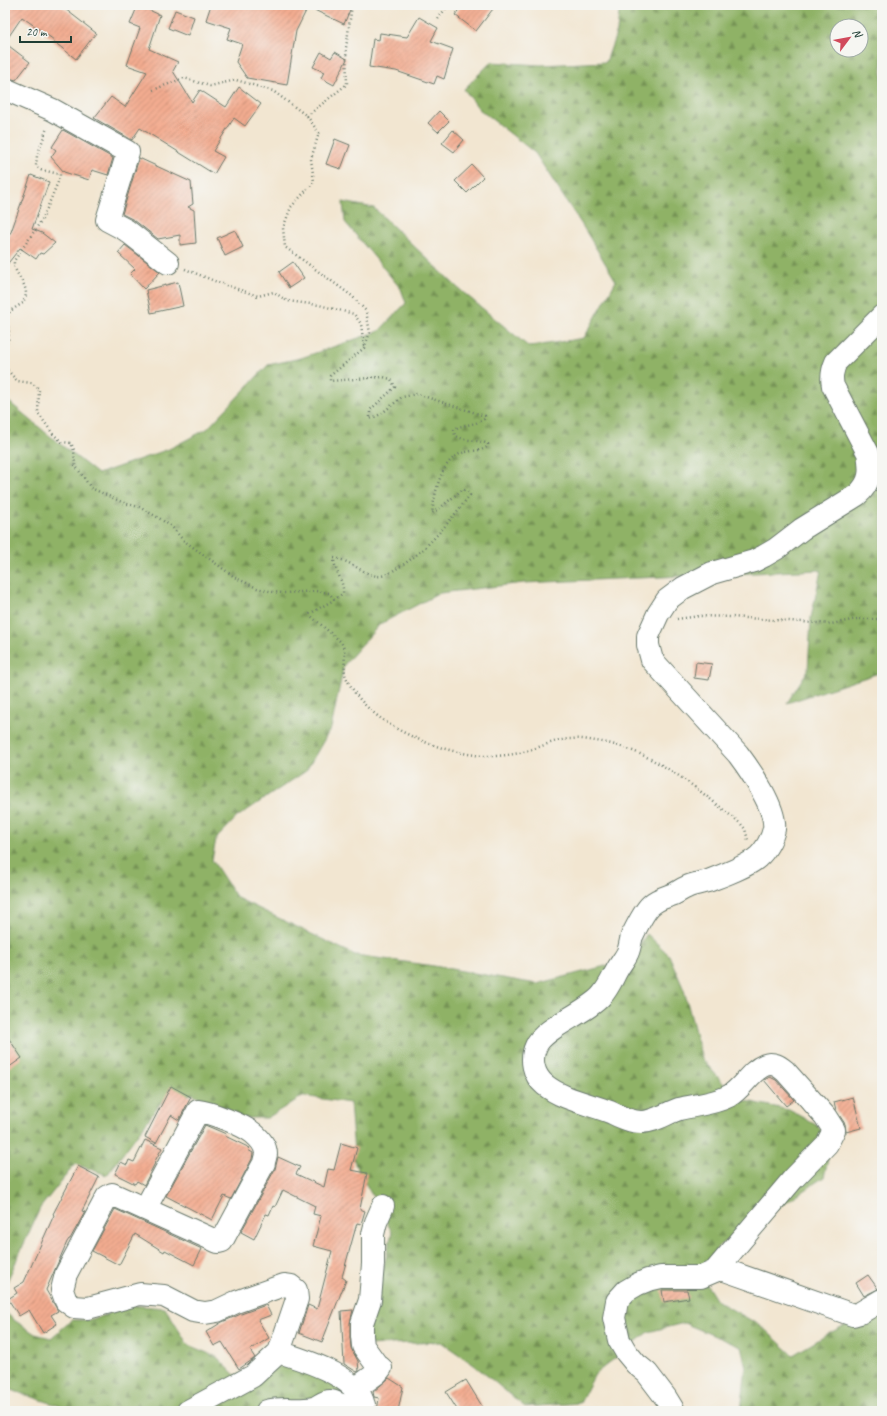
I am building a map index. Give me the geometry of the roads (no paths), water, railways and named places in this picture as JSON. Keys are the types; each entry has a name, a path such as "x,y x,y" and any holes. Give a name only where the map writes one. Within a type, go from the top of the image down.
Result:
{"street":[{"path":"5,89 53,110 128,152 107,220 126,230 168,263"},
{"path":"674,1411 651,1379 626,1352 619,1340 614,1318 617,1301 626,1291 648,1280 661,1277 701,1277 719,1268 793,1179 827,1144 834,1130 825,1116 785,1071 777,1065 770,1064 757,1069 741,1087 729,1096 640,1122 633,1121 572,1100 546,1086 540,1080 533,1066 532,1055 537,1043 547,1033 597,1001 604,993 627,953 632,937 648,907 659,899 750,863 759,857 765,849 774,828 773,816 767,800 749,769 738,754 652,660 648,645 648,636 654,621 667,600 683,588 712,573 754,561 764,556 776,549 802,528 863,490 868,481 870,472 868,453 833,386 833,369 836,362 882,316"},
{"path":"146,1209 198,1111 204,1111 238,1125 253,1133 263,1143 266,1154 264,1163 222,1241 218,1242 112,1194 107,1197 66,1274 62,1290 66,1301 74,1307 88,1308 140,1294 164,1296 193,1312 205,1313 217,1311 268,1289 284,1285 291,1286 296,1290 297,1299 279,1352 253,1376 188,1411"},
{"path":"361,1402 373,1376 381,1368 362,1346 362,1322 370,1300 373,1264 373,1234 376,1222 383,1206"},
{"path":"719,1268 854,1314 860,1313 882,1300"},
{"path":"279,1352 315,1364 335,1374 350,1384 361,1402"},
{"path":"267,1411 274,1409 296,1410 316,1408 322,1403 330,1401 342,1405 361,1402"}]}
